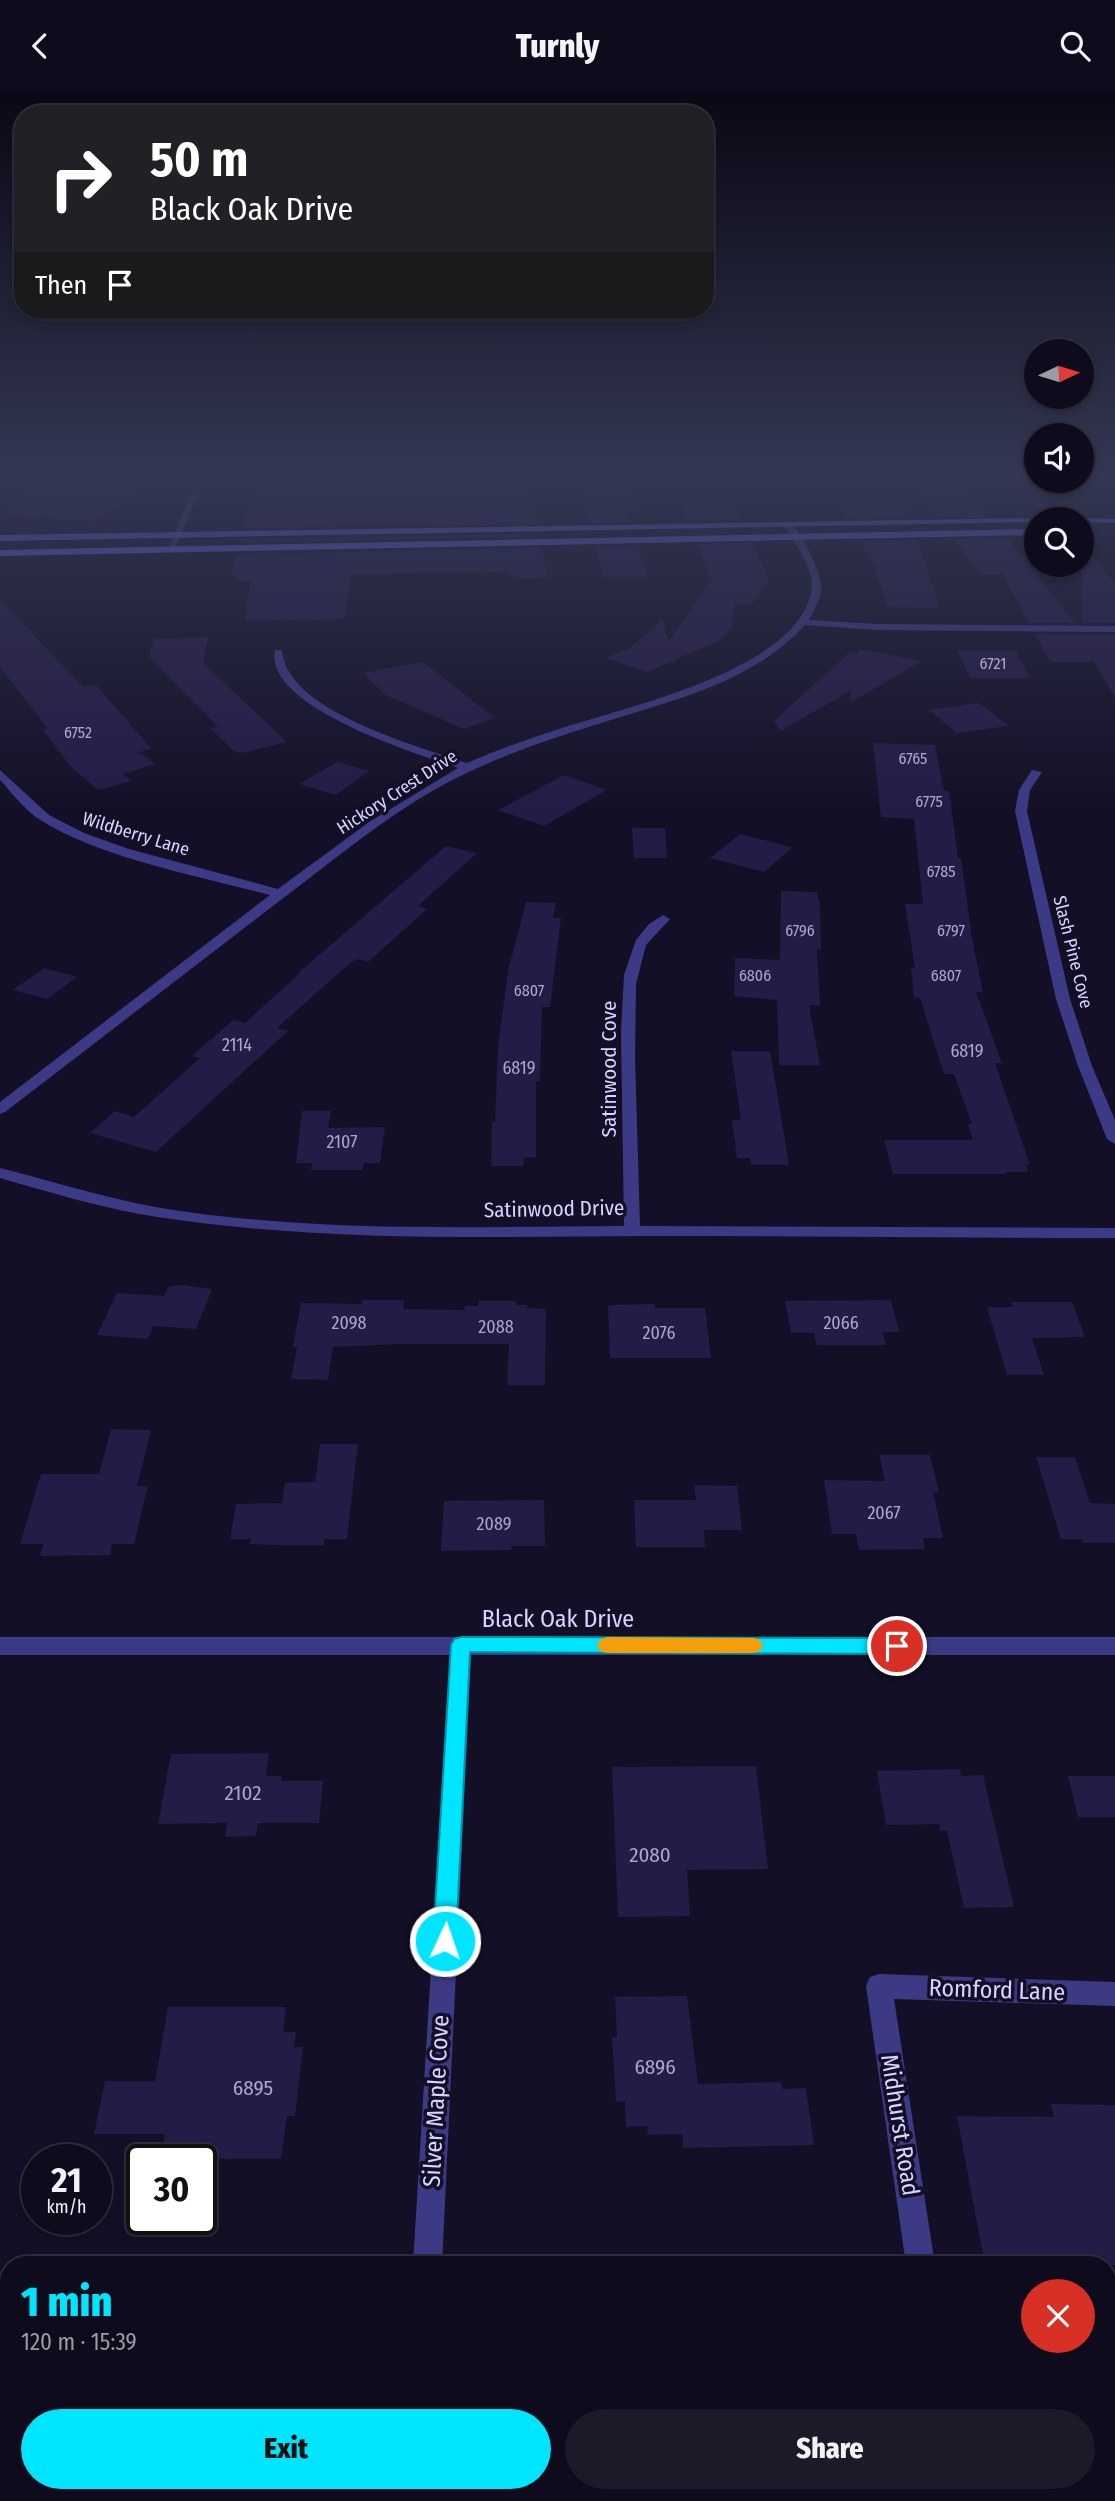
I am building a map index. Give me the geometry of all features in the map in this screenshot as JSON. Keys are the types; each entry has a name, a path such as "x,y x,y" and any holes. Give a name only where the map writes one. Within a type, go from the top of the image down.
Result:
{"street":[{"name":"Hickory Crest Drive","path":"0,1109 382,820 467,767 541,739 715,682 759,658 802,622 816,593 815,586"},
{"path":"802,622 890,628 1115,629"},
{"path":"278,652 280,665 288,678 317,703 389,740 467,767"},
{"name":"Slash Pine Cove","path":"1036,772 1025,785 1021,797 1021,811 1063,999 1085,1066 1115,1139"},
{"name":"Wildberry Lane","path":"0,773 34,809 61,828 125,852 281,894"},
{"name":"Satinwood Cove","path":"632,1231 628,1056 633,960 640,943 663,919"},
{"name":"Satinwood Drive","path":"0,1173 46,1188 120,1206 243,1225 356,1233 1115,1233"},
{"name":"Silver Maple Cove","path":"428,2256 461,1645"},
{"name":"Black Oak Drive","path":"0,1646 1115,1646"},
{"name":"Romford Lane","path":"878,1986 1115,1994"},
{"name":"Midhurst Road","path":"878,1986 920,2256"}],"building":[{"path":"249,586 349,586 345,619 245,621"},
{"path":"707,586 764,586 752,604 734,604 732,627 717,642 675,660 676,664 670,662 647,672 606,658 630,648 662,620 669,641"},
{"path":"881,586 933,586 940,608 888,607"},
{"path":"1010,586 1046,586 1075,623 1029,623"},
{"path":"1082,586 1115,586 1115,623 1082,623"},
{"path":"0,599 83,687 96,685 152,749 139,752 155,764 123,774 132,781 98,790 72,768 43,730 48,729 0,667"},
{"path":"1035,634 1115,635 1115,697 1094,662 1050,662"},
{"path":"208,637 203,663 287,742 242,753 234,751 210,728 218,727 149,656 154,639"},
{"path":"860,649 922,661 851,702 850,691 781,731 774,721 850,652 856,653"},
{"path":"957,650 1015,650 1030,678 970,678"},
{"path":"423,662 495,718 464,729 386,695 363,673"},
{"path":"979,703 1009,726 957,733 929,710"},
{"path":"873,743 935,745 944,791 949,791 958,858 961,858 972,938 983,992 976,992 1002,1063 995,1063 1030,1165 1026,1164 1028,1172 893,1174 884,1140 973,1140 968,1124 972,1124 954,1074 944,1074 920,998 914,997 911,968 915,968 905,904 923,904 914,819 881,817"},
{"path":"337,762 369,771 336,795 299,784"},
{"path":"564,775 607,790 544,826 498,810"},
{"path":"632,828 665,828 667,858 634,858"},
{"path":"740,834 792,848 764,872 710,858"},
{"path":"446,846 477,853 418,906 427,909 368,962 357,959 349,964 277,1028 288,1031 156,1152 90,1133 115,1111 134,1117 200,1058 192,1056 233,1020 245,1023 298,973"},
{"path":"781,891 818,892 820,900 821,950 817,950 820,1006 809,1005 820,1065 779,1065 777,1000 734,996 735,958 780,960"},
{"path":"526,902 556,903 553,918 561,918 550,1007 542,1007 540,1081 536,1081 536,1157 524,1158 523,1166 491,1166 498,1047 508,971"},
{"path":"44,968 77,977 47,999 13,990"},
{"path":"731,1051 770,1051 789,1165 751,1165 750,1158 737,1158 732,1120 741,1120"},
{"path":"302,1111 331,1111 328,1128 385,1127 380,1163 364,1163 362,1170 311,1170 312,1163 296,1163"},
{"path":"169,1286 212,1289 196,1329 153,1326 148,1339 97,1335 117,1293 164,1296"},
{"path":"362,1300 404,1300 403,1309 464,1310 465,1306 478,1306 479,1301 516,1301 515,1305 546,1309 545,1385 507,1385 509,1344 333,1347 328,1380 291,1379 297,1347 293,1347 301,1303 362,1304"},
{"path":"891,1300 899,1332 883,1332 886,1345 817,1345 814,1333 791,1333 785,1301"},
{"path":"1011,1302 1072,1302 1085,1337 1032,1338 1044,1375 1007,1375 987,1307 1013,1307"},
{"path":"654,1304 654,1308 705,1308 711,1358 610,1358 608,1305"},
{"path":"111,1429 151,1430 137,1486 148,1486 134,1544 112,1544 110,1555 40,1556 43,1544 20,1544 41,1474 99,1474"},
{"path":"320,1444 358,1444 347,1539 324,1539 324,1545 277,1545 250,1544 251,1539 230,1539 236,1504 282,1503 285,1483 315,1482"},
{"path":"879,1455 930,1455 939,1493 933,1492 943,1538 923,1538 925,1549 859,1550 856,1534 832,1534 824,1480 885,1481"},
{"path":"1036,1457 1075,1457 1090,1503 1115,1504 1115,1543 1083,1543 1082,1539 1061,1539"},
{"path":"694,1485 737,1486 742,1530 704,1530 705,1547 636,1547 634,1500 696,1500"},
{"path":"544,1500 545,1546 511,1546 512,1550 441,1551 444,1501"},
{"path":"269,1753 266,1776 282,1776 281,1781 323,1781 319,1823 258,1823 256,1836 225,1837 227,1823 158,1824 171,1754"},
{"path":"756,1766 768,1869 687,1870 690,1916 618,1917 612,1767"},
{"path":"960,1769 961,1776 983,1775 1014,1907 964,1908 947,1831 940,1831 939,1824 886,1825 877,1771"},
{"path":"1068,1776 1115,1776 1115,1817 1078,1817"},
{"path":"687,1996 698,2084 781,2082 782,2089 806,2088 814,2145 683,2148 683,2134 648,2135 647,2126 626,2127 625,2101 616,2102 612,2037 617,2037 615,1997"},
{"path":"168,2007 286,2007 283,2032 296,2032 294,2047 303,2047 295,2116 287,2116 281,2159 217,2159 217,2144 163,2144 165,2134 94,2134 105,2081 155,2081"},
{"path":"1051,2104 1115,2105 1115,2256 983,2256 957,2116 1054,2117"}],"slow traffic":[{"path":"607,1645 753,1645"}],"route":[{"path":"445,1941 461,1645 897,1646"}]}
